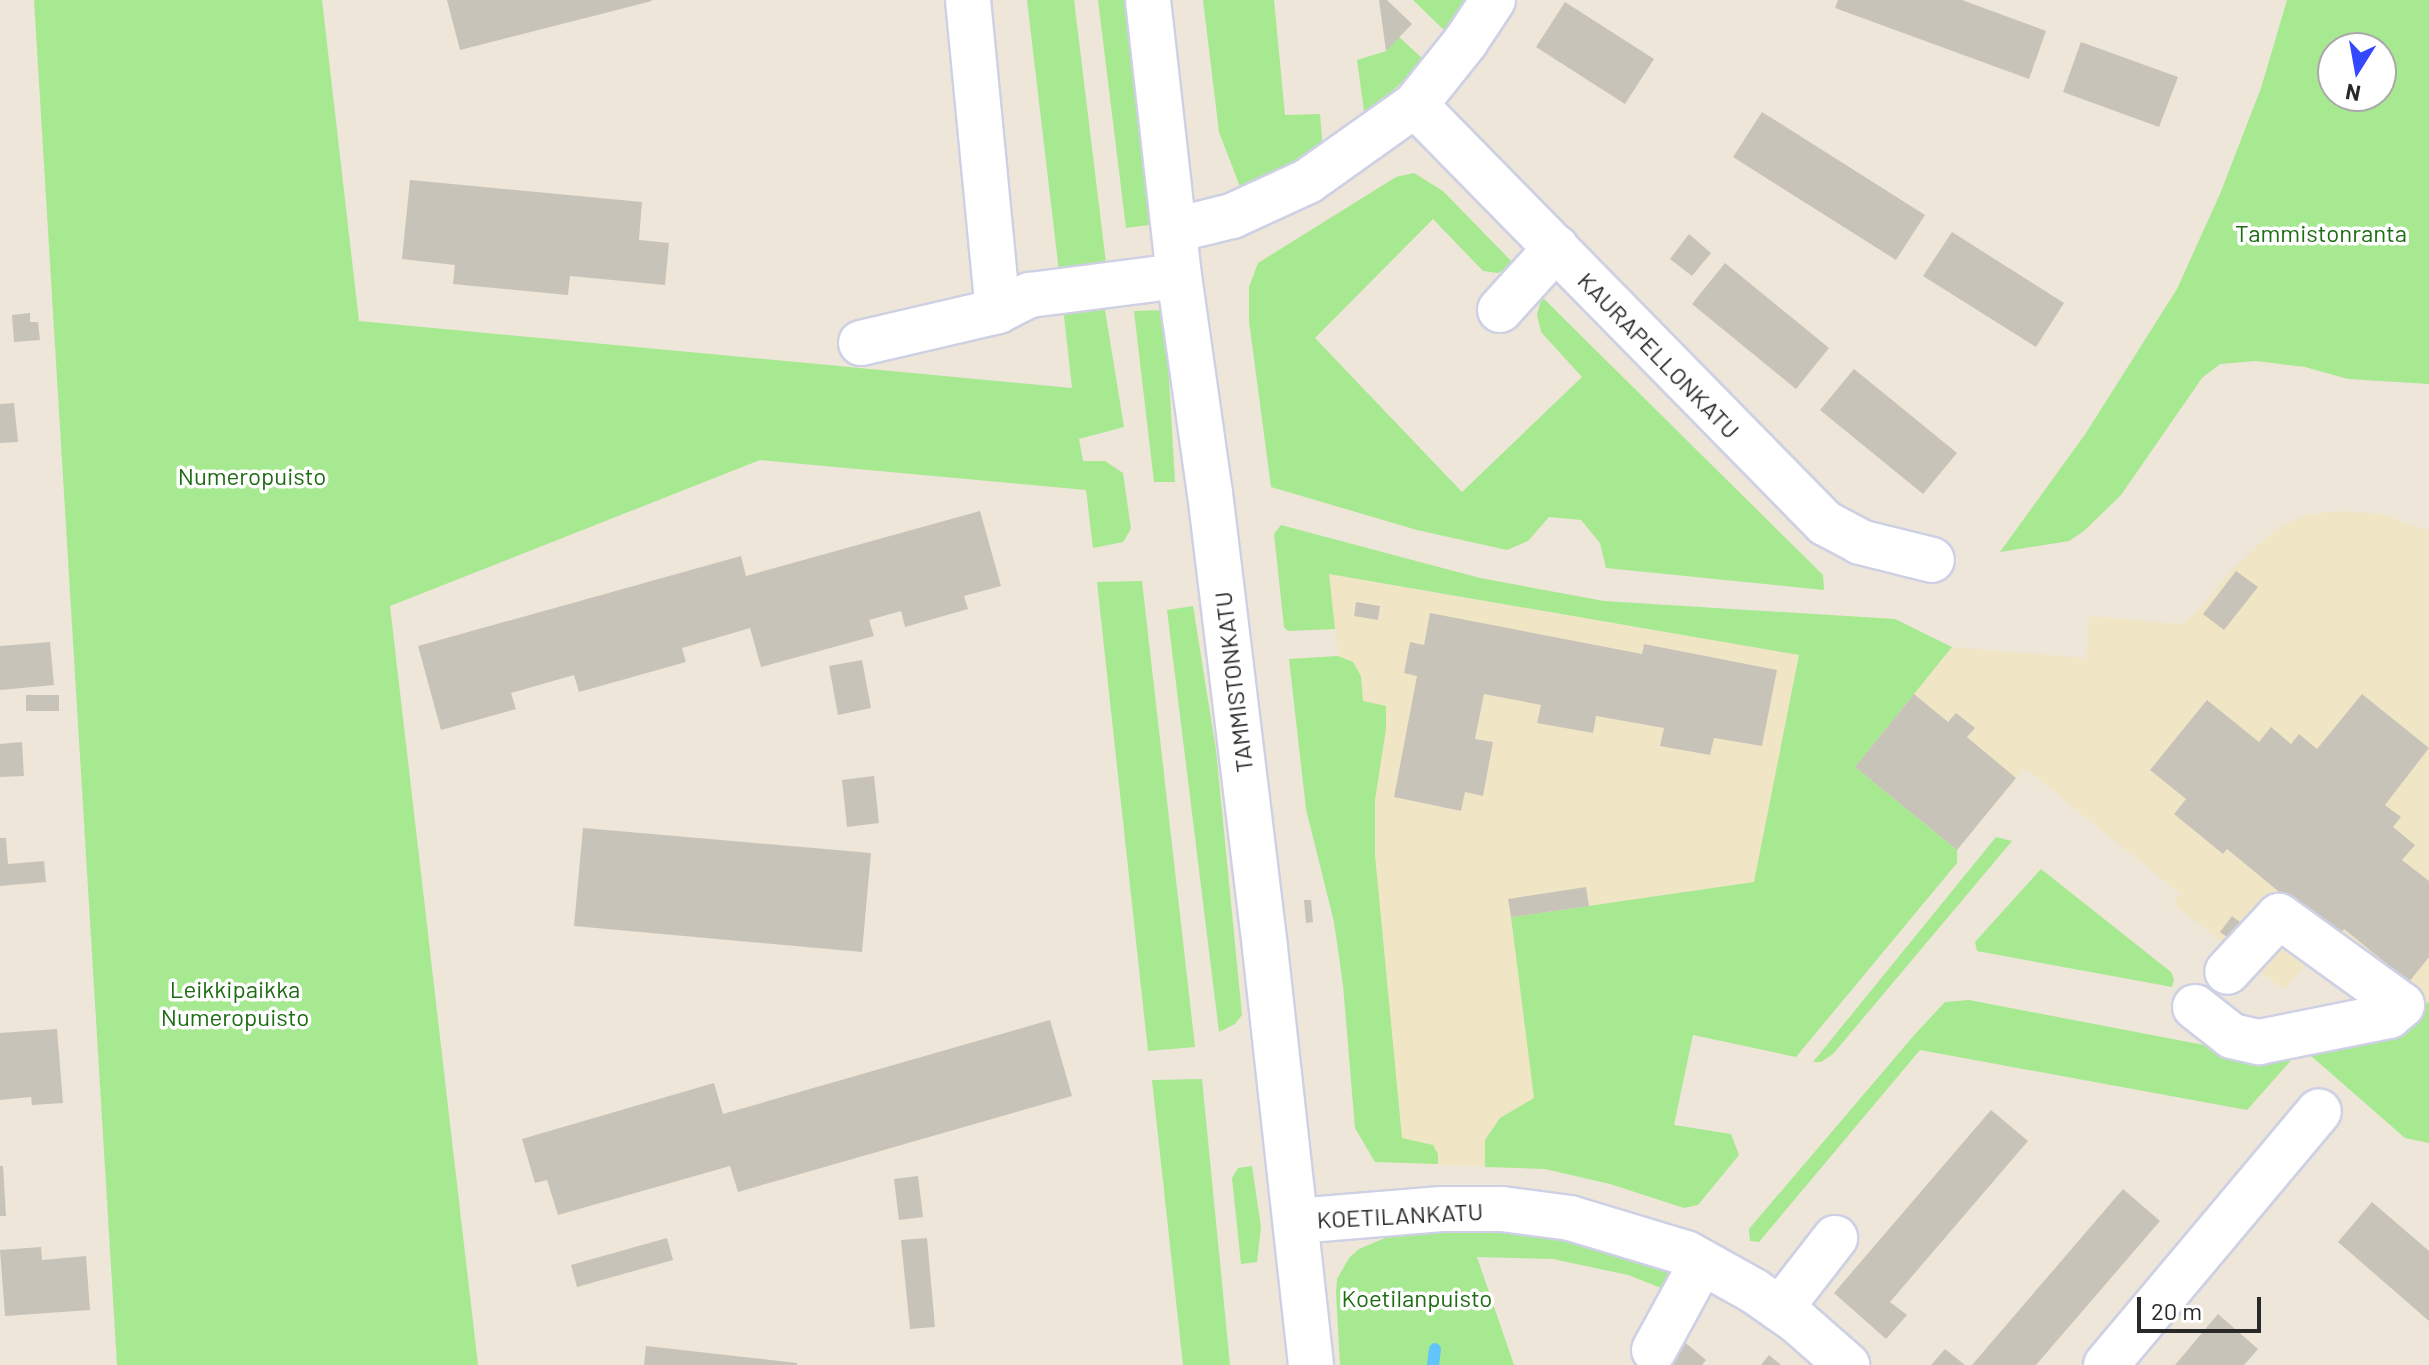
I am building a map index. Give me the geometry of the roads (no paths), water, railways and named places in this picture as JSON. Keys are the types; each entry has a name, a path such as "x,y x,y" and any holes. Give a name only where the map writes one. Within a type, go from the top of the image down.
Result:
{"street":[{"path":"968,0 998,311"},
{"name":"TAMMISTONKATU","path":"1148,0 1179,276 1218,555 1311,1365"},
{"path":"1175,230 1232,216 1308,181 1415,105 1466,41 1493,0"},
{"name":"KAURAPELLONKATU","path":"1415,105 1825,523 1860,542 1932,560"},
{"path":"1500,310 1556,248"},
{"path":"861,343 998,311 1030,295 1179,276"},
{"path":"2195,1007 2232,1036 2259,1042 2389,1016 2402,1005 2279,916 2227,972"},
{"path":"2106,1365 2319,1111"},
{"name":"KOETILANKATU","path":"1296,1221 1442,1209 1502,1209 1570,1218 1637,1236 1702,1262 1780,1309 1847,1365"},
{"path":"1780,1309 1835,1238"},
{"path":"1654,1350 1702,1262"}],"waterway":[{"path":"1433,1365 1435,1349"}],"park label":[{"name":"Tammistonranta","path":"2321,233"},
{"name":"Numeropuisto","path":"252,476"},
{"name":"Leikkipaikka Numeropuisto","path":"235,1003"},
{"name":"Koetilanpuisto","path":"1417,1298"}]}
